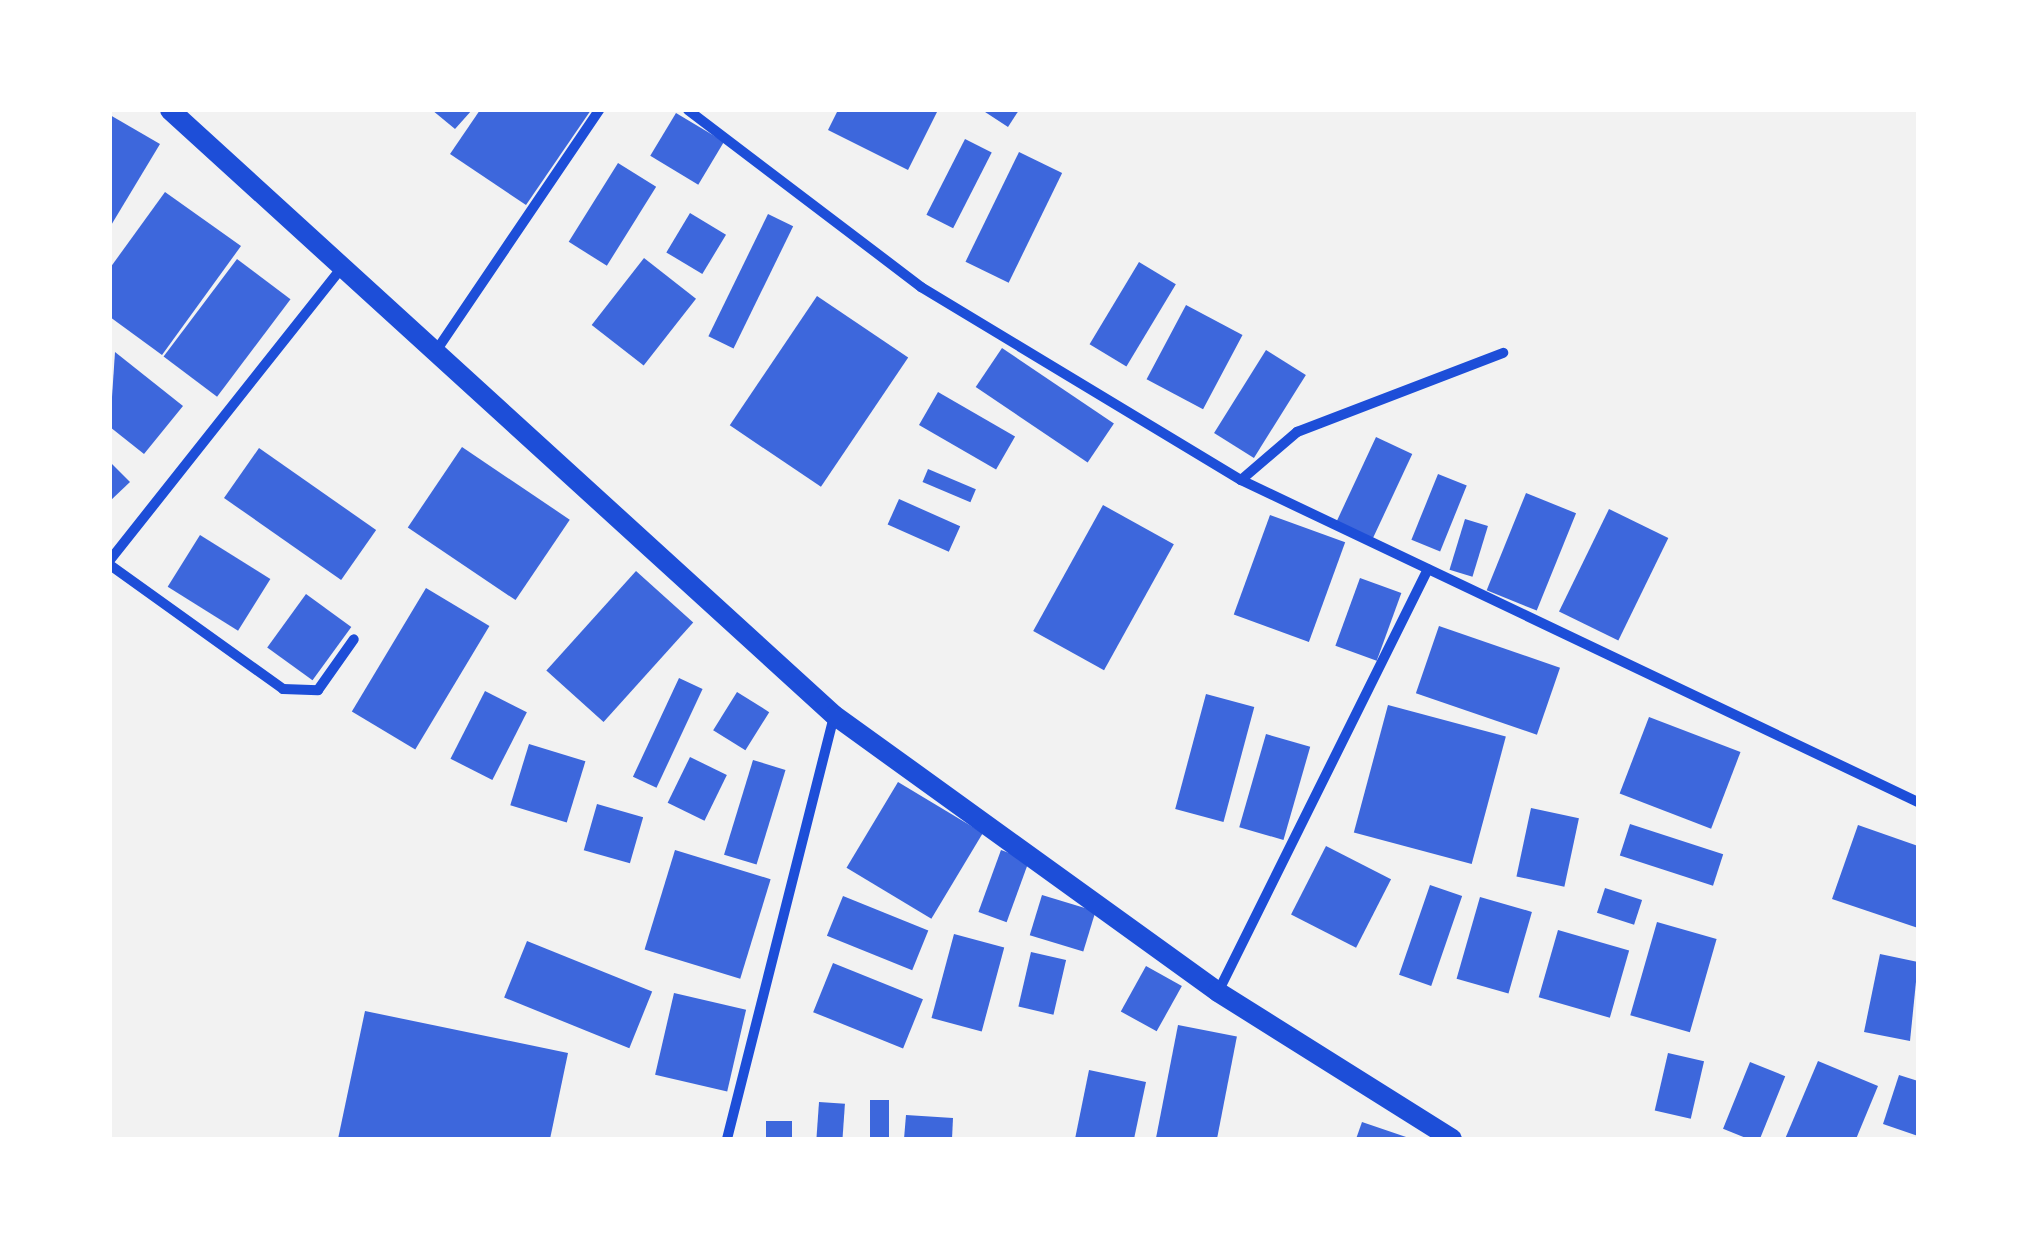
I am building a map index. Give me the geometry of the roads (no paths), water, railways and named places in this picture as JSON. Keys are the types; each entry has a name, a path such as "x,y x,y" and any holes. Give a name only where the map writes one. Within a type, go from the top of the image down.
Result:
{"main road":[{"path":"170,110 433,356 834,715 1218,992 1452,1139"}],"street":[{"path":"433,356 599,110"},
{"path":"688,110 921,286 1241,480 1918,802"},
{"path":"340,270 110,562 283,688 318,690 354,639"},
{"path":"1241,480 1297,432 1503,353"},
{"path":"1218,992 1428,568"},
{"path":"727,1139 834,715"}]}
